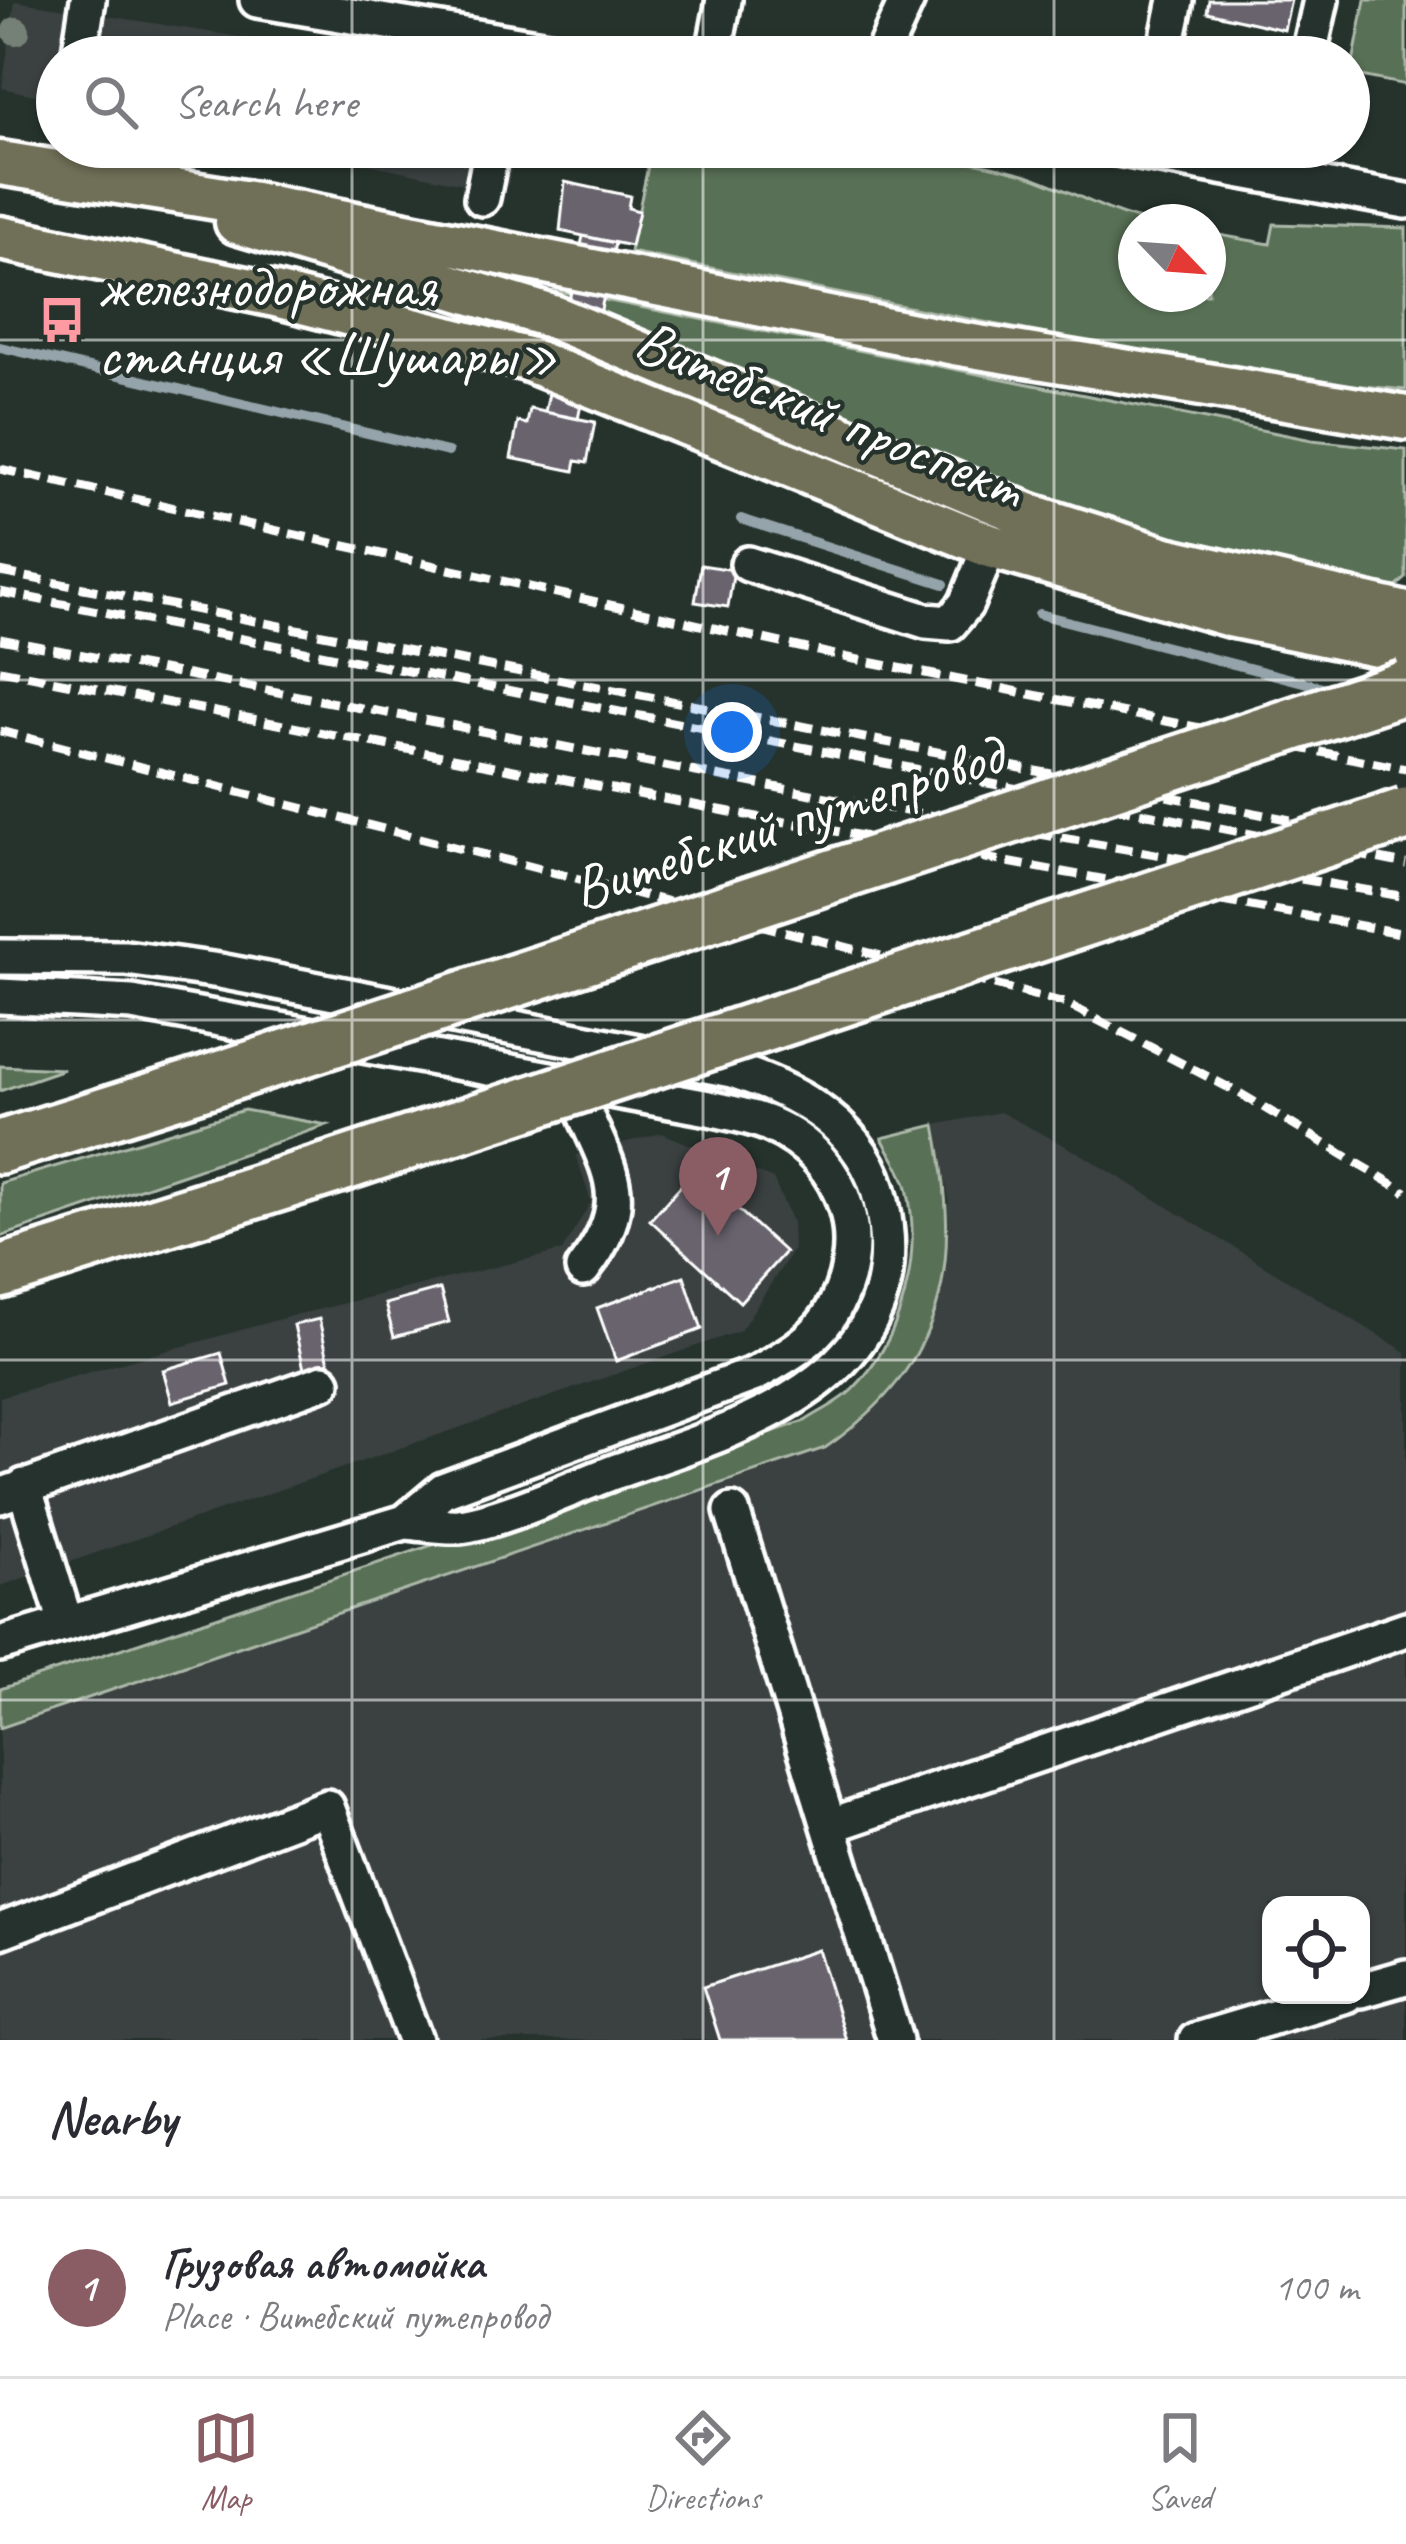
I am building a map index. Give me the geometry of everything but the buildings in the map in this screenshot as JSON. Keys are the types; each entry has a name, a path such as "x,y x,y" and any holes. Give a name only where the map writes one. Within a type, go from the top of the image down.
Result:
{"highway":[{"name":"Витебский путепровод","path":"0,1147 1406,686"},
{"path":"0,1273 1406,814"}],"main road":[{"name":"Витебский проспект","path":"0,163 151,191 255,204 1000,352 1406,418"},
{"path":"151,191 309,248 465,288 553,317 1024,514 1166,559 1406,614"},
{"name":"Витебский проспект","path":"0,238 275,295 527,359 990,546 1234,616 1406,651"}],"street":[{"path":"82,36 88,0"},
{"path":"257,0 343,7 454,36"},
{"path":"717,36 724,0"},
{"path":"890,36 907,0"},
{"path":"1175,36 1176,0"},
{"path":"1313,36 1321,0"},
{"path":"482,198 487,168"},
{"path":"1233,168 1406,201"},
{"path":"748,565 926,621 950,623 966,604 990,546"},
{"path":"0,957 127,958 220,971 732,1070 806,1100 839,1126 862,1154 879,1192 888,1230 887,1264 878,1298 856,1342 829,1374 797,1399 699,1443 461,1526 405,1522 0,1644"},
{"path":"0,996 132,1003 709,1108 772,1125 805,1146 833,1173 849,1208 852,1246 827,1318 800,1348 755,1374 443,1490 405,1522"},
{"path":"573,1085 618,1198 608,1237 583,1269"},
{"path":"66,1623 12,1491 323,1382"},
{"path":"732,1510 895,2040"},
{"path":"829,1826 1406,1629"},
{"path":"0,1931 327,1808 415,2040"},
{"path":"1370,1987 1406,1977"},
{"path":"1196,2040 1316,2004"}],"shaded area":[{"path":"15,1 233,36 36,36 36,95 2,88"},
{"path":"387,168 511,168 508,185 497,191"},
{"path":"1000,1112 1081,1154 1406,1352 1406,2040 0,2040 0,1728 825,1447 866,1419 933,1322 949,1199 935,1125"},
{"path":"662,1133 773,1179 792,1222 793,1250 740,1331 0,1586 0,1397 295,1315 562,1251 591,1202 576,1155"}],"green space":[{"path":"1365,0 1406,0 1406,85 1370,78 1370,36 1358,36"},
{"path":"648,168 1000,168 1020,173 1118,213 1118,312 1226,312 1226,236 1270,244 1274,224 1406,228 1406,390 1258,376 630,252"},
{"path":"554,290 1312,440 1406,450 1406,578 1396,587 1293,567 1191,543 1040,498 935,460 552,301"},
{"path":"0,1066 64,1069 0,1091"},
{"path":"244,1110 327,1125 0,1237 0,1183"},
{"path":"935,1125 946,1223 936,1307 921,1345 898,1381 825,1448 0,1728 0,1689 805,1421 836,1402 870,1370 884,1347 910,1269 907,1188 882,1138"}],"waterway":[{"path":"0,347 448,452"},
{"path":"741,519 944,584"},
{"path":"1039,614 1338,691"}],"railway":[{"path":"0,469 844,657 1406,769"},
{"path":"0,572 1406,842"},
{"path":"0,592 1406,864"},
{"path":"0,639 853,802 1406,897"},
{"path":"0,670 741,814 1406,934"},
{"path":"0,731 1065,1003 1241,1094 1406,1192"}],"place":[{"name":"железнодорожная станция «Шушары»","path":"62,320"},
{"name":"Грузовая автомойка","path":"718,1236"}]}
